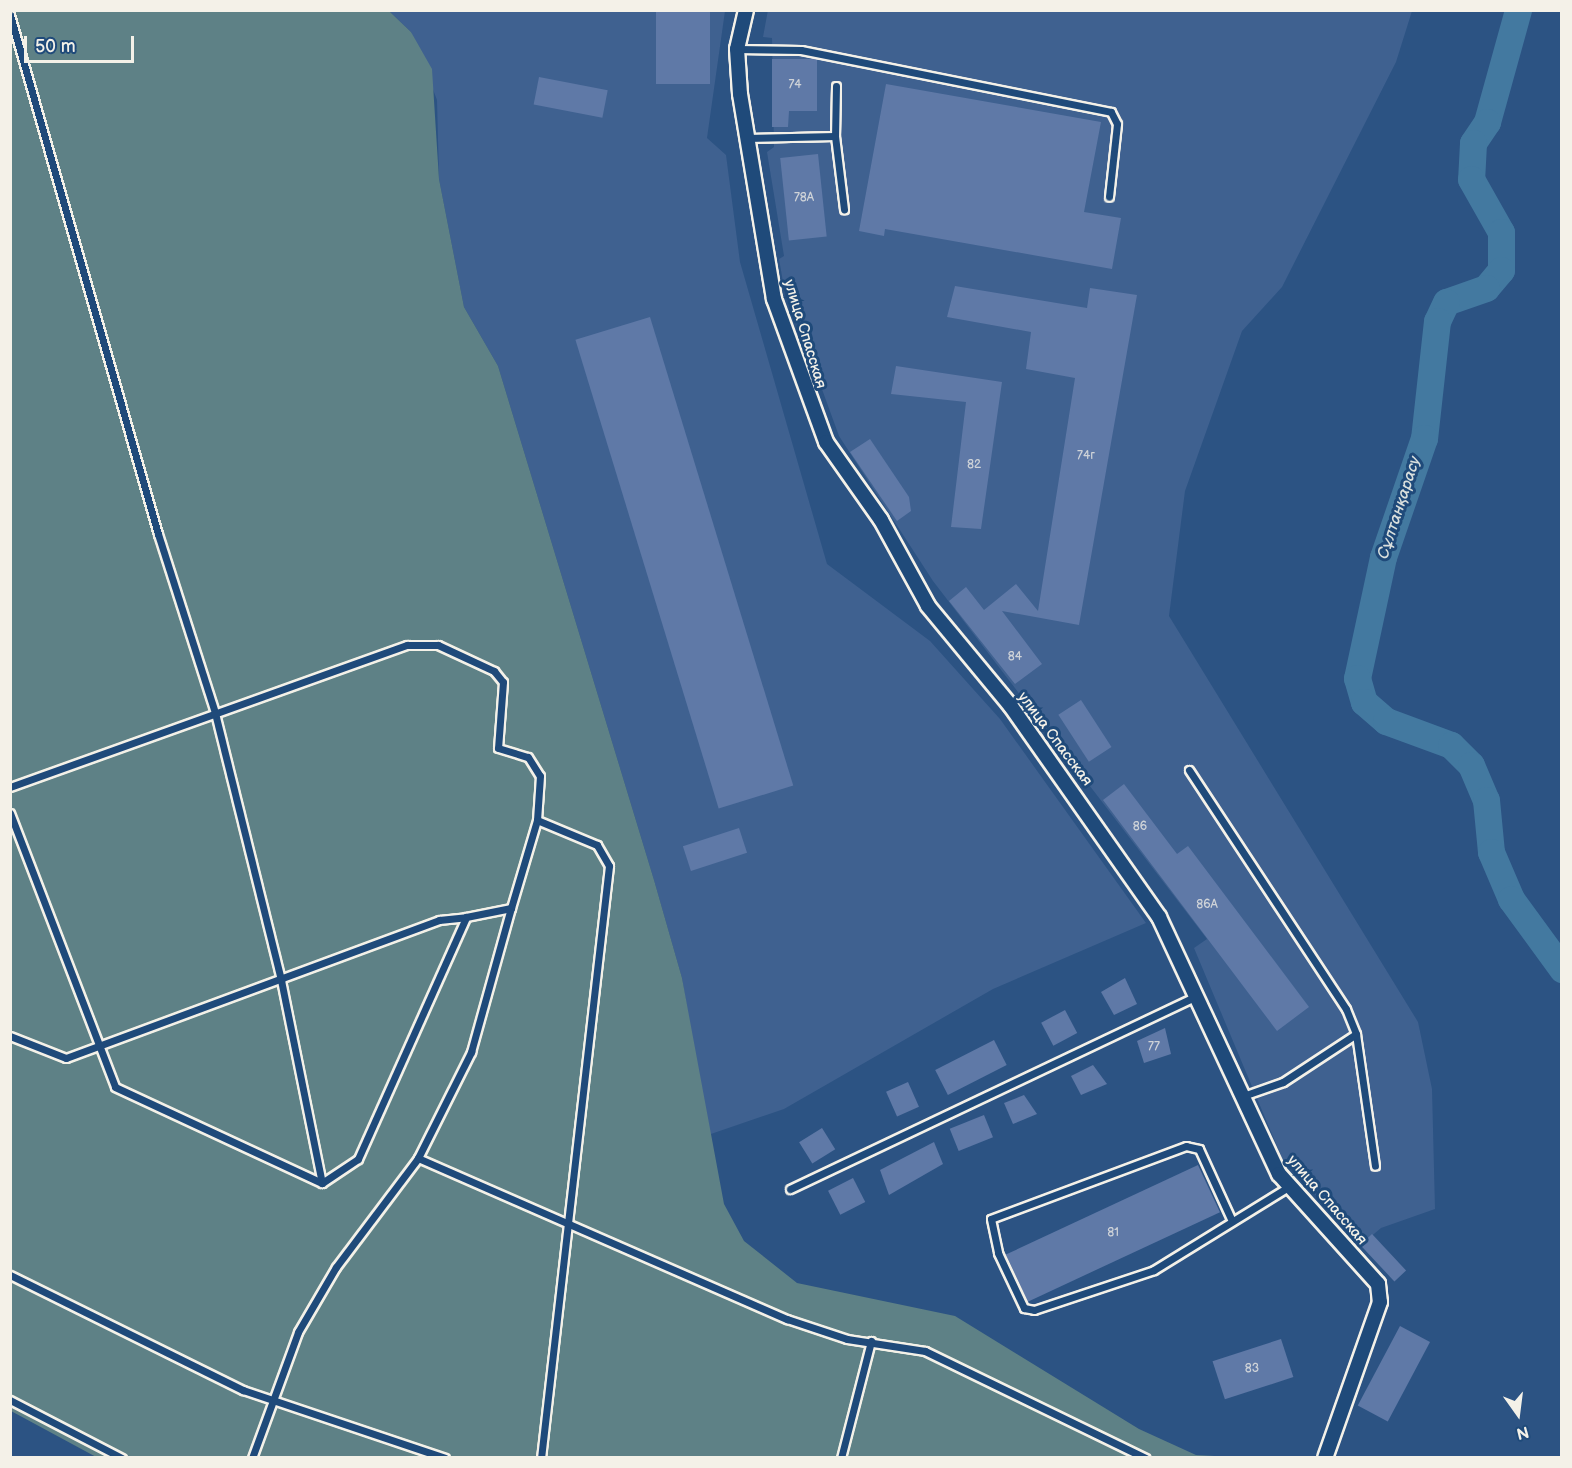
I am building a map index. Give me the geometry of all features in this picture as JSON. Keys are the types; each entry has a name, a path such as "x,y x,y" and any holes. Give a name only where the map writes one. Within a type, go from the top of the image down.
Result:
{"street":[{"name":"улица Спасская","path":"746,10 737,49 747,138 774,299 826,442 881,520 928,606 1099,827 1159,917 1199,996 1256,1132 1290,1186 1378,1284 1380,1302 1325,1458"}],"lane":[{"path":"10,15 158,534 215,713 281,980 322,1182"},
{"path":"737,49 801,50 1111,112 1117,124 1109,197"},
{"path":"836,86 835,136 844,209"},
{"path":"747,138 835,136"},
{"path":"10,787 407,645 438,645 494,671 503,682 498,748 528,757 540,776 537,820 471,1052 418,1158 336,1267 297,1332 268,1401 252,1458"},
{"path":"1190,770 1346,1009 1356,1035 1375,1166"},
{"path":"10,813 114,1087 322,1182"},
{"path":"537,820 597,845 609,866 542,1458"},
{"path":"10,1036 53,1057 66,1058 439,920 511,908"},
{"path":"322,1182 358,1159 466,917"},
{"path":"790,1189 1199,996"},
{"path":"1242,1096 1282,1082 1356,1035"},
{"path":"1233,1221 1199,1149 1186,1146 991,1219 1011,1280 1024,1308 1034,1310 1154,1270 1290,1186"},
{"path":"418,1158 568,1221 788,1319 847,1339 925,1351 1145,1458"},
{"path":"10,1275 268,1401 445,1458"},
{"path":"841,1458 871,1341"},
{"path":"10,1400 122,1458"}],"shaded area":[{"path":"768,10 1412,11 1396,62 1282,287 1242,331 1185,491 1169,616 1418,1022 1432,1089 1435,1209 1381,1228 1361,1245 1282,1158 1194,948 1207,939 933,581 839,436 783,282 779,259 784,256 767,152 774,147 772,38 763,37"},
{"path":"389,11 725,11 707,138 726,155 740,262 827,564 930,641 1000,719 1146,923 993,989 784,1109 708,1135 682,978 654,880 498,366 464,307 439,179 437,100 411,32"}],"green space":[{"path":"10,11 389,11 411,32 432,69 439,179 464,307 498,366 654,880 682,978 724,1204 744,1241 797,1283 955,1316 1139,1429 1196,1455 1233,1457 98,1458 11,1411"}],"building":[{"path":"656,10 710,10 710,84 656,84"},
{"path":"772,59 817,59 817,111 789,111 788,127 772,127"},
{"path":"539,77 608,90 602,118 534,104"},
{"path":"886,84 1101,122 1084,212 1121,218 1112,269 885,229 884,236 859,231"},
{"path":"818,154 827,237 789,241 780,158"},
{"path":"955,286 1087,308 1090,288 1137,295 1079,625 1002,611 1042,664 1015,684 949,601 966,587 984,610 1016,584 1038,611 1075,378 1026,369 1031,332 947,317"},
{"path":"650,317 793,786 719,808 575,340"},
{"path":"896,366 1002,382 981,529 951,527 966,402 891,394"},
{"path":"870,439 909,497 911,511 897,521 850,452"},
{"path":"1081,700 1111,747 1089,762 1058,715"},
{"path":"1124,784 1177,854 1188,846 1309,1007 1277,1031 1103,800"},
{"path":"739,828 747,853 691,871 683,846"},
{"path":"1125,978 1137,1004 1114,1015 1101,992"},
{"path":"1065,1010 1077,1033 1053,1046 1041,1023"},
{"path":"1165,1028 1171,1054 1144,1063 1137,1041"},
{"path":"994,1040 1007,1065 948,1095 935,1070"},
{"path":"1093,1065 1107,1084 1081,1095 1071,1076"},
{"path":"908,1082 919,1107 897,1116 886,1092"},
{"path":"1024,1095 1037,1114 1013,1124 1004,1103"},
{"path":"984,1115 993,1137 959,1151 950,1129"},
{"path":"822,1128 835,1149 812,1164 799,1142"},
{"path":"934,1142 943,1164 889,1195 880,1170"},
{"path":"1198,1165 1220,1212 1028,1302 1006,1255"},
{"path":"853,1178 865,1202 840,1215 828,1191"},
{"path":"1372,1234 1406,1271 1394,1281 1360,1245"},
{"path":"1400,1326 1430,1342 1388,1421 1358,1405"},
{"path":"1281,1339 1293,1377 1225,1399 1213,1361"}],"waterway":[{"name":"Сұлтанқарасу","path":"1518,10 1487,122 1473,143 1471,179 1501,232 1501,270 1486,288 1446,302 1437,321 1424,438 1383,557 1357,678 1364,702 1386,721 1451,745 1471,765 1486,800 1491,852 1511,899 1562,969"}]}
